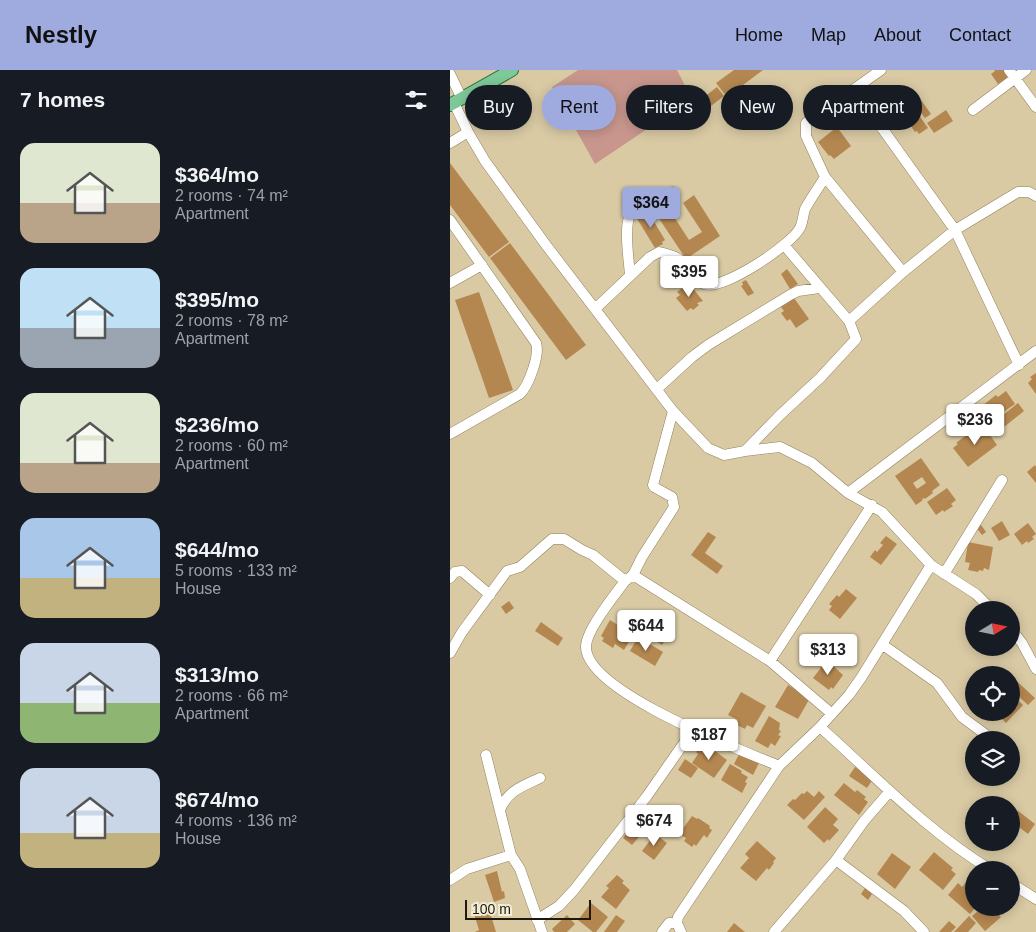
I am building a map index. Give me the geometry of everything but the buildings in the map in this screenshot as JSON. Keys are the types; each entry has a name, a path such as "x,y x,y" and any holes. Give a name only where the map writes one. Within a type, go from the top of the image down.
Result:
{"main road":[{"path":"455,102 512,70"}],"street":[{"path":"860,85 881,70"},
{"path":"973,110 1012,74 1026,70"},
{"path":"450,74 455,102 468,132 485,161 546,245 673,411 708,448 718,454 732,455 745,450 780,447 816,465 848,493 882,512 931,565 976,594 983,601"},
{"path":"1012,74 1036,107"},
{"path":"806,130 806,136 825,176 903,272"},
{"path":"883,130 954,230 1020,365"},
{"path":"450,143 468,132"},
{"path":"595,309 650,257 659,252 679,259 697,280 704,284 720,284 749,269 784,245 800,229 805,209 825,176"},
{"path":"630,275 627,226 632,211 647,202 673,192"},
{"path":"849,320 954,230 1018,192 1029,192 1036,196"},
{"path":"450,220 536,343 538,349 538,355 525,389 520,394 450,434"},
{"path":"745,450 855,342 856,336 849,320 819,288 784,245"},
{"path":"450,283 482,265"},
{"path":"657,389 708,345 790,295 798,291 819,288"},
{"path":"848,493 1020,365 1036,351"},
{"path":"673,411 653,485 672,496 674,507 629,578 589,634 586,646 588,658 592,666 620,690 693,730 779,766"},
{"path":"944,574 1002,480"},
{"path":"770,661 872,505"},
{"path":"450,652 462,632 507,571 520,567 552,540 559,538 593,555 770,661 832,714"},
{"path":"679,928 678,916 779,766 849,695 883,645 931,565"},
{"path":"450,578 455,572 462,571 490,595"},
{"path":"1020,640 1036,669"},
{"path":"883,645 937,683 962,718 980,731"},
{"path":"820,726 942,837 978,861"},
{"path":"537,920 559,906 574,890 647,796 693,730"},
{"path":"486,755 511,855 526,882 542,932"},
{"path":"500,810 504,800 510,793 540,778"},
{"path":"774,932 836,860 864,821 890,791"},
{"path":"450,880 467,869 511,855"},
{"path":"836,860 904,910 924,932"},
{"path":"1020,888 1036,899"},
{"path":"662,932 669,923 679,928"}],"shaded area":[{"path":"578,70 677,70 685,85 626,85 626,130 646,130 595,164 576,130 616,130 616,85 555,85"}]}
